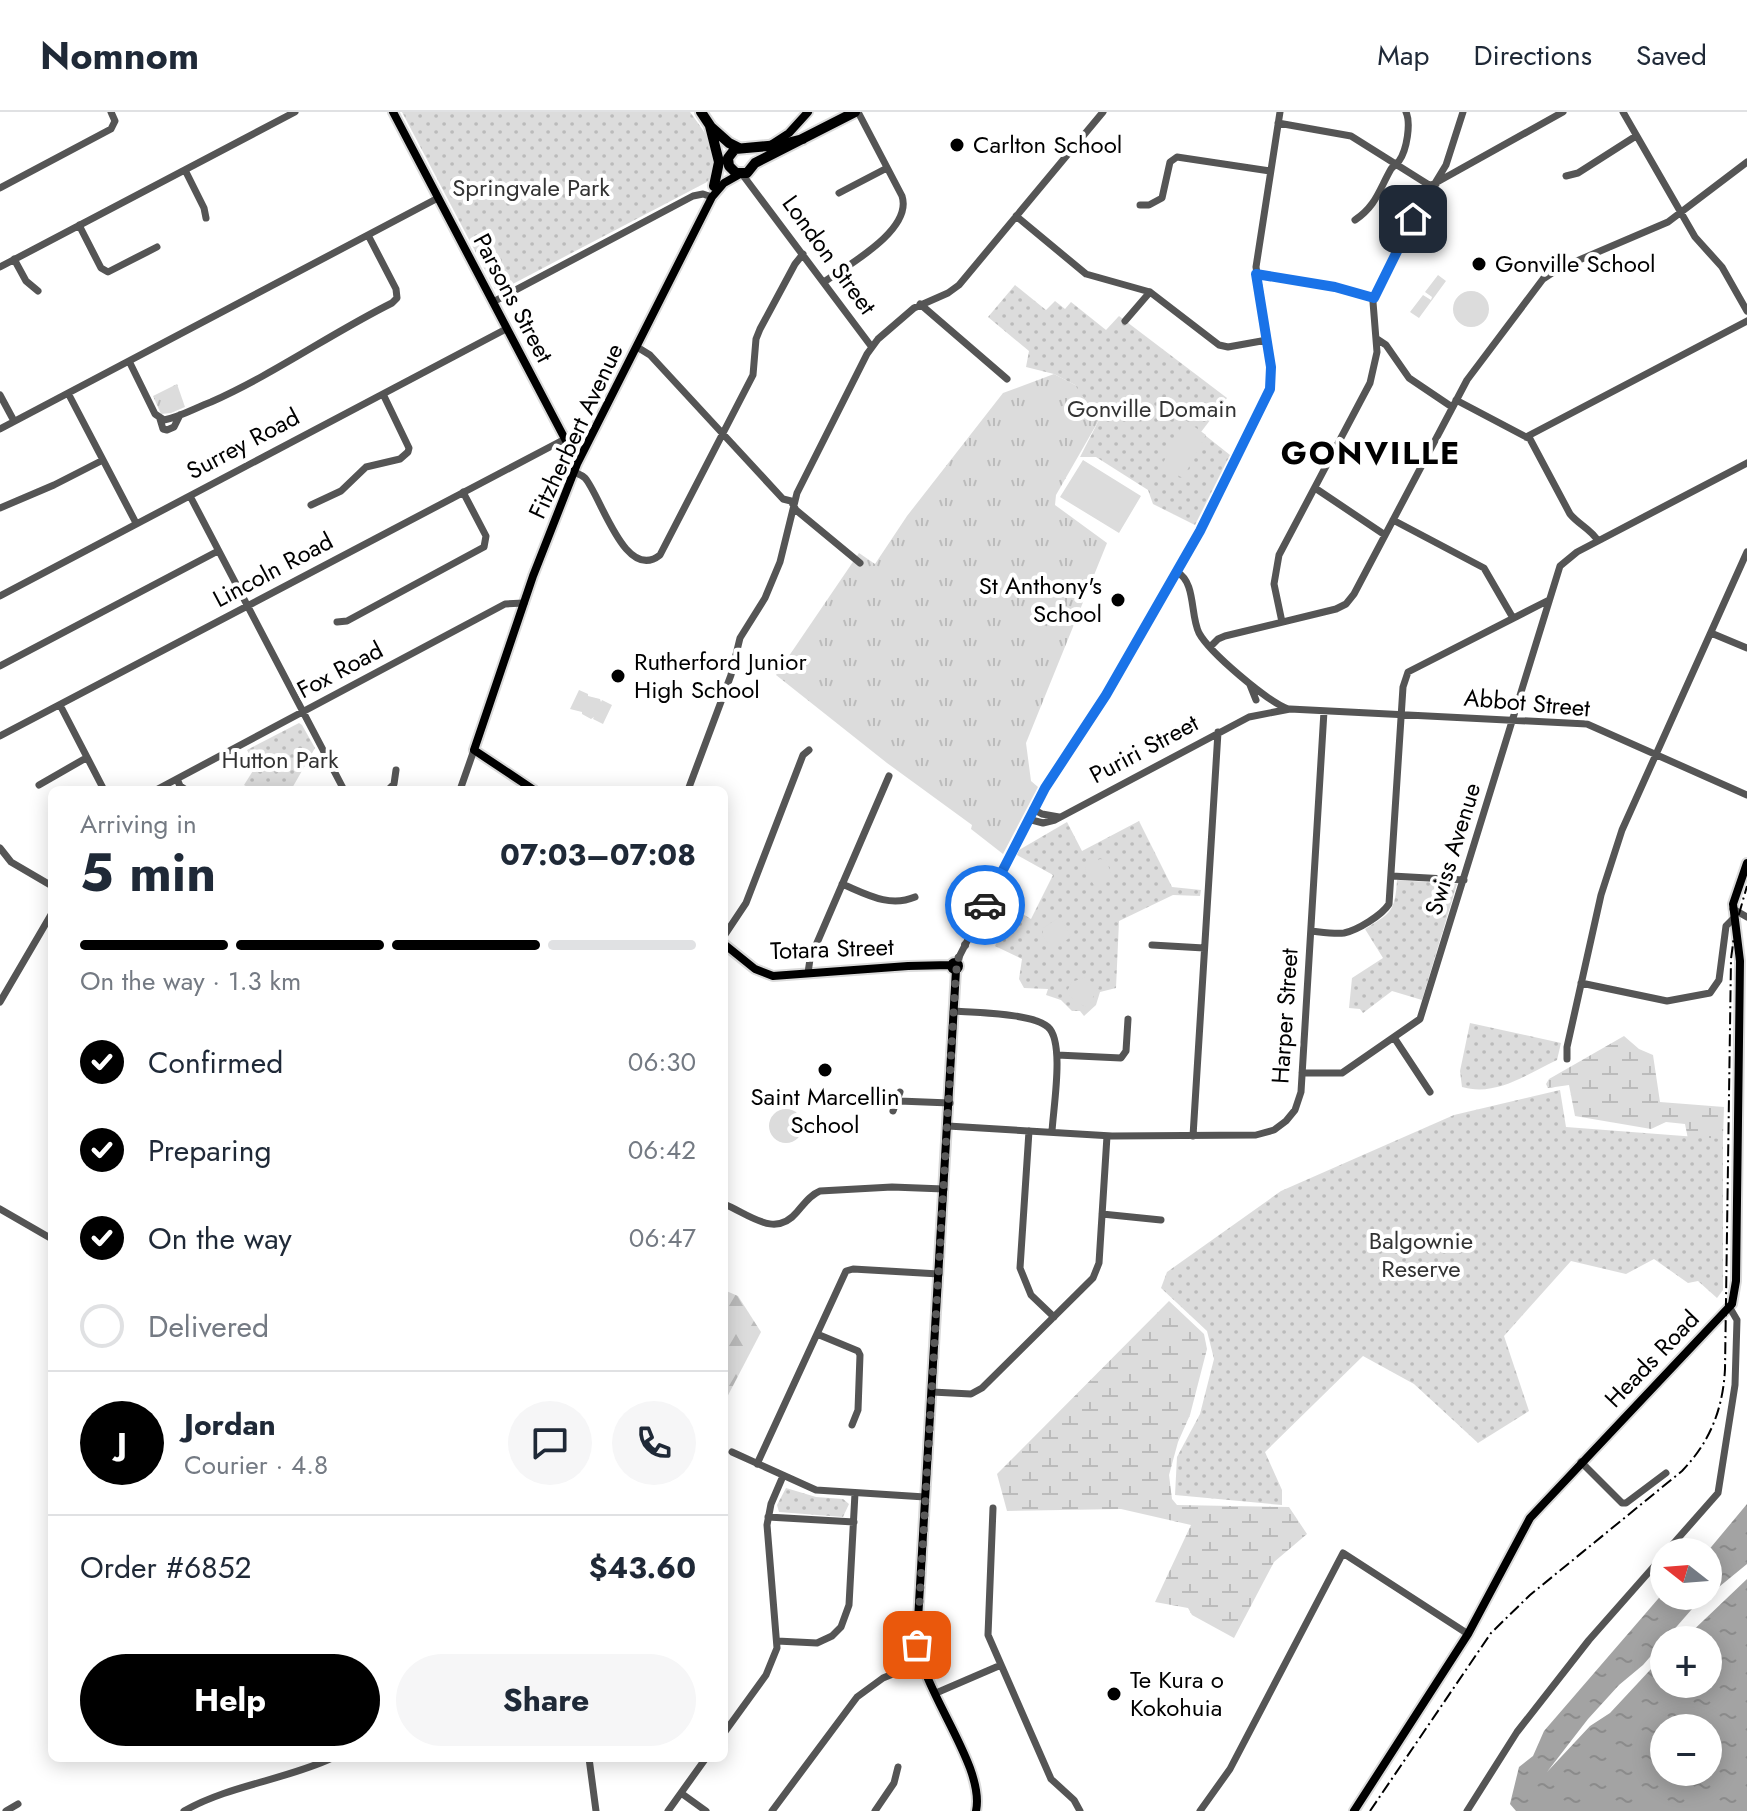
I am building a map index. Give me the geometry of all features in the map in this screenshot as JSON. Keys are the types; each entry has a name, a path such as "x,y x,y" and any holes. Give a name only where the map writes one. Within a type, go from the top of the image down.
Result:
{"highway":[{"path":"701,112 721,141 731,169 741,174 856,112"},
{"path":"710,126 730,143 751,151 754,165"},
{"path":"710,126 719,159 713,191"},
{"path":"728,160 742,148 808,137"}],"main road":[{"name":"Parsons Street","path":"393,112 565,439 572,450 581,456"},
{"path":"808,137 809,112"},
{"path":"768,146 788,134 809,112"},
{"path":"713,191 728,160"},
{"name":"Fitzherbert Avenue","path":"474,750 524,603 581,456 713,191 741,174"},
{"name":"Fitzherbert Avenue","path":"483,725 485,755"},
{"path":"474,750 528,786"},
{"name":"Heads Road","path":"1354,1811 1468,1634 1530,1518 1730,1308 1735,1298 1740,972 1733,909 1747,863"},
{"name":"Totara Street","path":"728,947 764,974 778,976 897,966 955,965"},
{"path":"955,965 950,1103 917,1637 922,1662 976,1785 976,1811"}],"street":[{"path":"0,188 111,129 115,121 111,112"},
{"path":"0,267 295,112"},
{"path":"824,282 872,247 900,220 904,211 904,201 856,112"},
{"path":"689,786 731,675 740,638 765,598 780,562 793,505 871,346 920,304 954,290 1103,112"},
{"path":"955,965 1033,809 1106,695 1177,572 1270,389 1272,375 1256,274 1280,112"},
{"path":"1355,220 1377,200 1395,163 1399,161 1410,126 1406,112"},
{"path":"1282,622 1274,584 1279,555 1370,383 1377,339 1374,298 1409,226 1446,165 1463,112"},
{"path":"1278,123 1351,136 1429,185 1436,184 1563,112"},
{"path":"1623,112 1695,237 1722,267 1747,311"},
{"path":"1566,176 1578,173 1636,136"},
{"path":"1140,205 1149,205 1162,198 1170,162 1177,157 1270,171"},
{"path":"1177,572 1186,578 1197,628 1210,647 1220,638 1346,604 1470,376 1547,275 1664,225 1747,162"},
{"name":"London Street","path":"754,165 752,178 755,188"},
{"path":"839,193 887,168"},
{"path":"185,170 206,218"},
{"name":"London Street","path":"741,174 755,188 871,346"},
{"path":"493,302 693,196 713,191"},
{"path":"0,429 438,198"},
{"path":"1016,216 1086,274 1150,292 1221,346 1267,340"},
{"path":"79,225 101,268 108,272 157,247"},
{"path":"129,361 160,419 180,415 230,393 301,356 338,331 395,300 396,289 368,235"},
{"path":"574,472 585,478 616,536 635,557 652,562 660,555 753,375 756,339 760,329 803,254"},
{"path":"14,259 26,281 38,291"},
{"path":"1256,274 1335,287 1374,298"},
{"path":"1125,321 1150,292"},
{"path":"920,304 1007,379"},
{"path":"1526,437 1747,321"},
{"name":"Surrey Road","path":"0,596 506,329"},
{"path":"1377,339 1386,345 1409,378 1454,404 1526,437 1570,514 1593,532 1598,541 1747,463"},
{"path":"637,347 650,355 781,496 860,563"},
{"path":"68,393 136,523"},
{"path":"311,505 341,491 366,467 400,459 408,452 383,394"},
{"path":"0,395 14,421"},
{"name":"Lincoln Road","path":"0,736 565,439"},
{"path":"0,508 103,460"},
{"path":"1315,488 1385,535"},
{"path":"337,622 347,621 486,546 486,536 463,492"},
{"path":"190,496 342,786"},
{"path":"1393,520 1484,568 1513,618"},
{"name":"Swiss Avenue","path":"1302,1073 1342,1073 1395,1039 1423,1015 1558,570 1564,562 1598,541"},
{"path":"0,666 218,551"},
{"path":"1567,1059 1567,1047 1605,882 1622,830 1747,552"},
{"path":"1311,931 1343,933 1382,913 1389,904 1403,687 1408,672 1549,600"},
{"name":"Fox Road","path":"164,786 505,604 524,603"},
{"path":"1711,633 1747,648"},
{"name":"Abbot Street","path":"1210,647 1268,699 1290,709"},
{"path":"1249,683 1256,703 1263,712 1270,708 1268,699 1256,703 1249,717"},
{"path":"60,705 102,786"},
{"name":"Abbot Street","path":"1263,712 1290,709 1587,724 1747,795"},
{"name":"Harper Street","path":"948,1126 1107,1136 1193,1136 1256,1135 1281,1126 1298,1104 1302,1073 1324,711"},
{"name":"Puriri Street","path":"1028,819 1048,823 1218,732 1263,712"},
{"path":"1193,1136 1218,732"},
{"path":"1200,742 1212,748 1217,756"},
{"name":"Fitzherbert Avenue","path":"461,786 474,750"},
{"path":"728,930 746,903 803,755 809,750"},
{"path":"39,785 86,758"},
{"path":"392,786 396,770"},
{"path":"808,973 810,959 889,776"},
{"path":"177,779 183,786"},
{"path":"1033,809 1059,817"},
{"path":"0,848 11,862 48,884"},
{"path":"1392,876 1464,880"},
{"path":"842,884 879,900 906,901 915,897"},
{"path":"1733,909 1747,917"},
{"path":"1581,983 1667,1001 1703,996 1715,989 1719,980 1727,923 1733,919"},
{"path":"0,1002 48,920"},
{"path":"1736,933 1747,929"},
{"path":"1724,942 1738,943"},
{"path":"1152,945 1204,948"},
{"path":"955,1011 1039,1022 1049,1027 1055,1036 1057,1055 1052,1132"},
{"path":"1057,1055 1121,1058 1126,1051 1128,1019"},
{"path":"1395,1039 1430,1092"},
{"path":"893,1111 900,1092"},
{"path":"899,1101 950,1103"},
{"path":"1029,1131 1020,1268 1031,1295 1054,1317"},
{"path":"932,1392 971,1394 982,1388 1096,1273 1107,1136"},
{"path":"728,1206 774,1226 791,1220 811,1196 820,1191 892,1187 944,1189"},
{"path":"0,1209 48,1237"},
{"path":"1102,1214 1161,1220"},
{"path":"757,1464 842,1277 849,1269 939,1274"},
{"path":"1678,1538 1718,1493 1735,1385 1737,1320 1730,1308"},
{"path":"817,1334 858,1351 860,1355 858,1410 852,1425"},
{"path":"732,1452 816,1490 925,1497"},
{"path":"1581,1462 1622,1503 1666,1473"},
{"path":"728,1727 769,1669 777,1641 768,1517 783,1476"},
{"path":"777,1641 817,1643 832,1636 841,1627 849,1605 855,1493"},
{"path":"993,1508 987,1630 1051,1779 1074,1800 1080,1811"},
{"path":"768,1517 854,1522"},
{"path":"1200,1811 1230,1769 1343,1553 1468,1634"},
{"path":"1467,1811 1517,1732 1589,1640 1650,1570"},
{"path":"772,1811 857,1697 883,1678 922,1662"},
{"path":"936,1693 1001,1665"},
{"path":"184,1811 202,1801 322,1762"},
{"path":"590,1762 596,1811"},
{"path":"668,1811 703,1762"},
{"path":"875,1811 894,1783 898,1767"},
{"path":"681,1793 706,1811"},
{"path":"6,1811 18,1804"}],"green space":[{"name":"Springvale Park","path":"402,112 690,112 709,141 713,175 707,182 503,289 495,289"},
{"path":"1438,275 1446,281 1419,318 1410,312 1423,295 1431,300 1432,297 1425,292"},
{"name":"Gonville Domain","path":"1015,285 1046,310 1055,301 1065,309 1071,302 1106,330 1119,316 1227,398 1201,432 1230,455 1195,525 1153,504 1148,490 1096,457 1080,457 1099,420 1075,385 1054,374 1026,367 1029,351 988,317"},
{"path":"1471,291 1484,296 1489,309 1484,322 1471,327 1458,322 1453,309 1458,296"},
{"path":"1054,374 1077,386 1099,420 1056,495 1055,505 1107,543 1026,743 1031,781 1038,787 1003,854 971,829 972,825 887,763 776,675 859,553 875,564 907,516 1003,393"},
{"path":"177,384 185,407 161,414 153,396"},
{"path":"1185,420 1206,435 1183,478 1161,467"},
{"path":"1083,460 1141,496 1119,533 1060,497"},
{"path":"579,690 612,705 603,724 594,717 591,719 582,712 570,709"},
{"name":"Hutton Park","path":"299,723 315,748 293,786 244,785 256,766 247,750"},
{"path":"1139,821 1172,887 1201,890 1200,896 1173,895 1119,921 1116,988 1100,992 1096,1005 1084,1016 1080,1011 1072,1011 1061,1000 1046,995 1048,989 1024,988 1019,979 1022,959 995,946 1001,933 998,931 1011,907 1031,919 1053,875 1017,855 1019,850 1067,822 1082,851"},
{"path":"1100,859 1106,860 1111,873 1107,880 1095,887 1085,870"},
{"path":"1397,880 1457,884 1422,1000 1392,991 1363,1013 1360,1009 1349,1008 1352,978 1383,958 1365,929 1390,910"},
{"path":"1058,918 1071,937 1059,945 1047,942 1043,936 1043,928"},
{"path":"1085,977 1099,987 1085,1007 1067,991 1072,982"},
{"path":"1470,1023 1561,1043 1557,1060 1499,1087 1462,1087 1460,1071"},
{"path":"1624,1036 1639,1049 1653,1055 1660,1102 1724,1107 1718,1287 1685,1124 1666,1122 1651,1129 1575,1116 1569,1085 1548,1088 1546,1084 1549,1079"},
{"name":"Balgownie Reserve","path":"1560,1090 1566,1127 1723,1139 1723,1290 1717,1298 1698,1281 1688,1283 1654,1259 1626,1274 1571,1261 1504,1336 1529,1411 1478,1443 1414,1384 1363,1356 1265,1452 1282,1490 1282,1505 1175,1495 1177,1457 1200,1414 1214,1359 1207,1331 1161,1288 1167,1272 1281,1191 1454,1115"},
{"path":"786,1109 798,1114 803,1126 798,1138 786,1143 774,1138 769,1126 774,1114"},
{"path":"728,1292 738,1296 761,1332 728,1395"},
{"path":"1169,1301 1204,1334 1207,1349 1190,1415 1178,1442 1169,1475 1172,1499 1177,1505 1289,1507 1307,1534 1274,1562 1234,1638 1192,1615 1188,1608 1155,1602 1191,1525 1121,1509 1007,1511 997,1474"},
{"path":"786,1488 816,1497 843,1499 849,1504 843,1517 779,1512 777,1505"}],"water":[{"path":"1747,1504 1747,1564 1722,1585 1722,1538 1719,1538"},
{"path":"1747,1579 1747,1811 1516,1811 1510,1804 1519,1767 1533,1756 1544,1731 1650,1608 1691,1610 1677,1626 1650,1626 1650,1657 1588,1719 1547,1772 1590,1726 1610,1713 1650,1670 1650,1698 1722,1698 1722,1626 1698,1626 1714,1610 1722,1610 1722,1603"}],"railway":[{"path":"1370,1811 1491,1633 1530,1595 1682,1471 1713,1424 1725,1369 1731,959 1735,928 1747,886"}],"way so far":[{"path":"917,1645 956,970 960,966 957,961 985,905"}],"place":[{"name":"Carlton School","path":"957,145"},
{"name":"Gonville School","path":"1479,264"},
{"name":"St Anthony's School","path":"1118,600"},
{"name":"Rutherford Junior High School","path":"618,676"},
{"name":"Saint Marcellin School","path":"825,1070"},
{"name":"Te Kura o Kokohuia","path":"1114,1694"}],"district":[{"name":"GONVILLE","path":"1371,453"}],"route":[{"path":"985,905 1045,788 1106,695 1200,531 1270,389 1272,375 1256,274 1335,287 1374,298 1413,219"}]}
